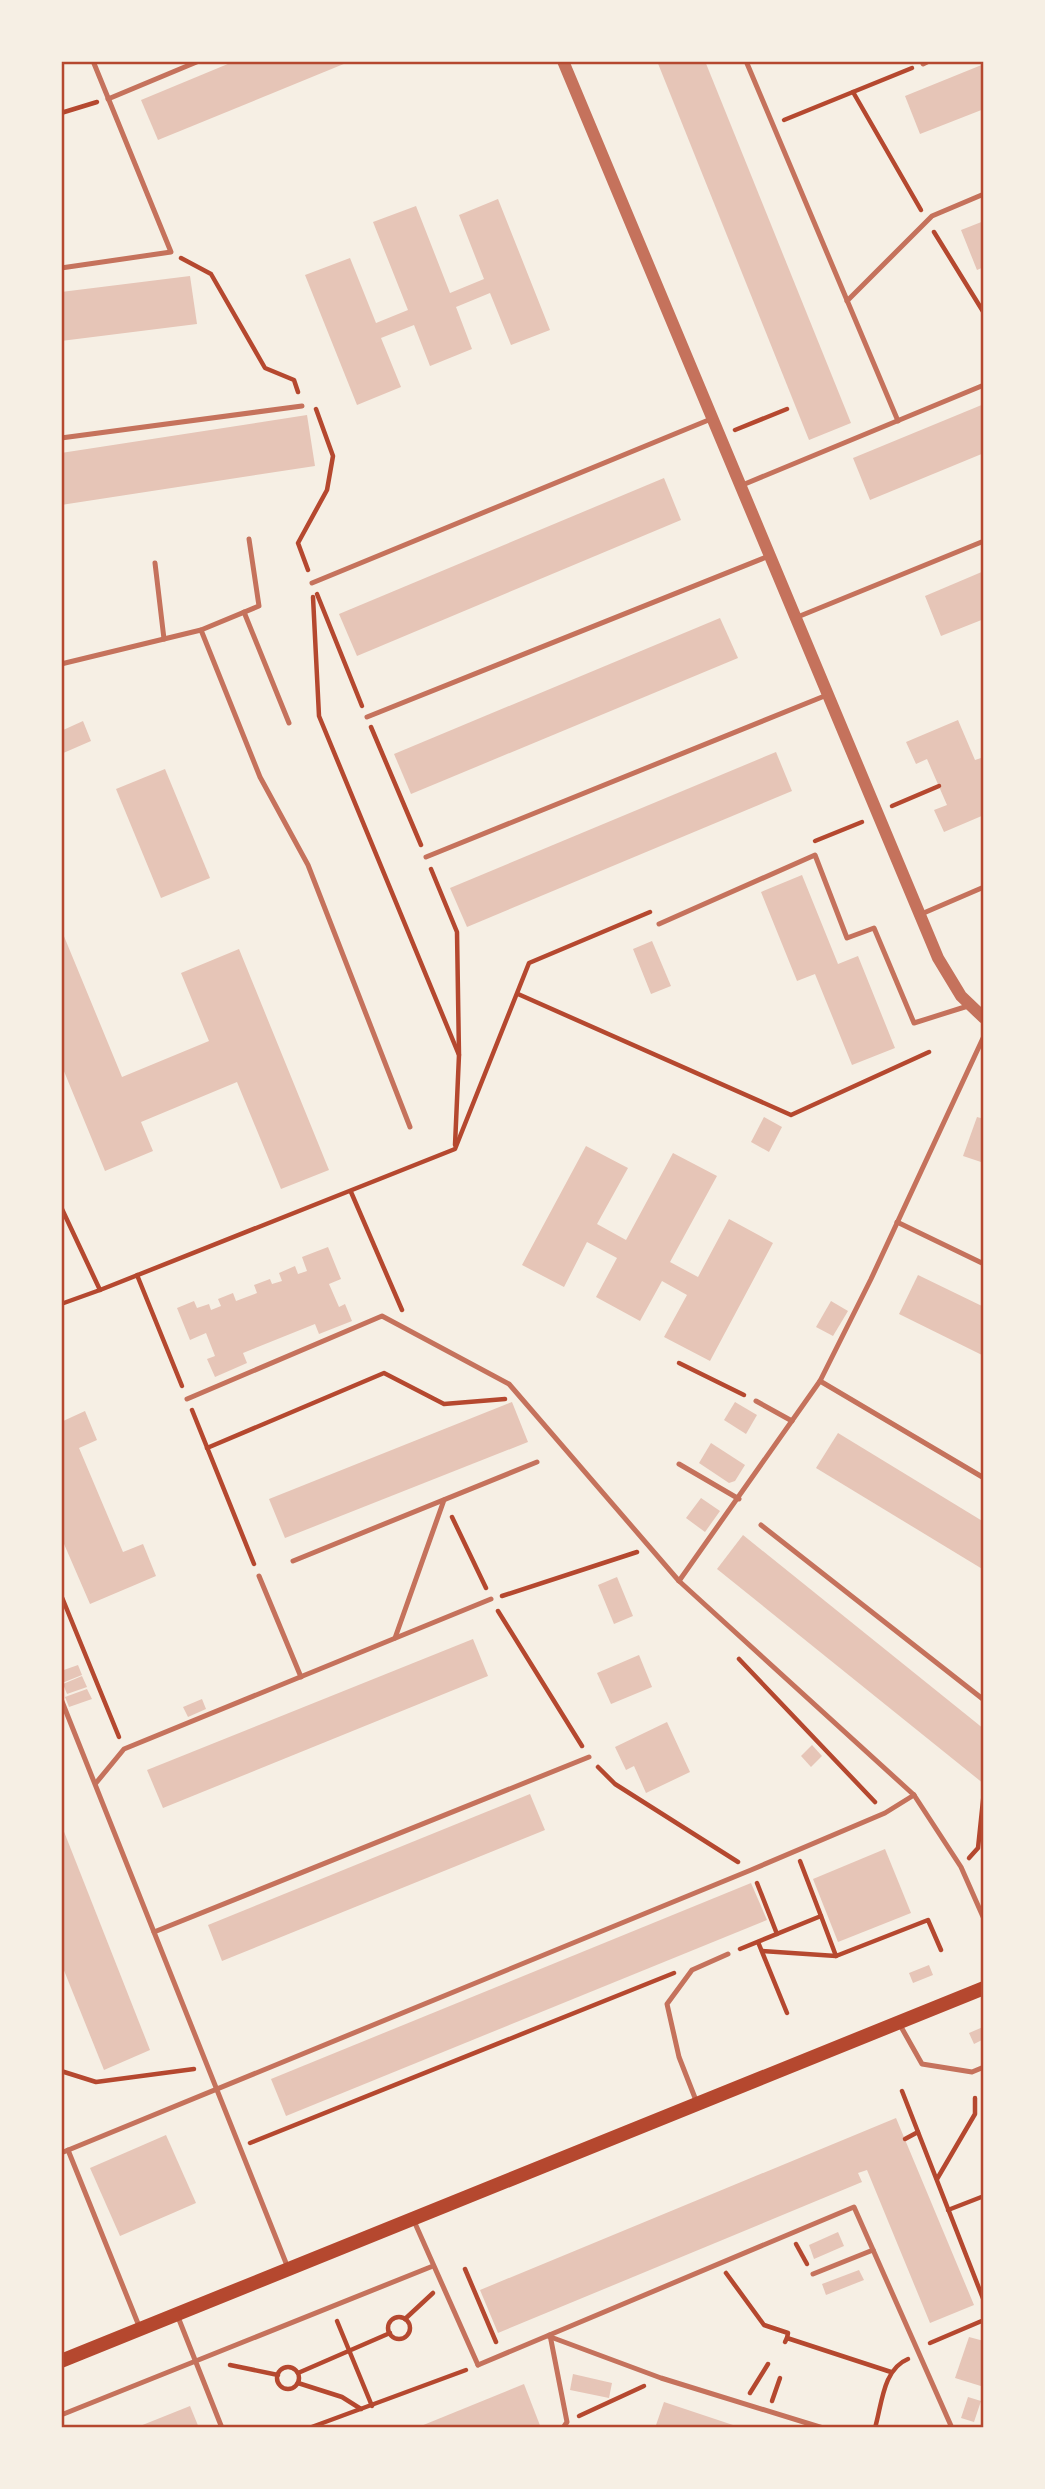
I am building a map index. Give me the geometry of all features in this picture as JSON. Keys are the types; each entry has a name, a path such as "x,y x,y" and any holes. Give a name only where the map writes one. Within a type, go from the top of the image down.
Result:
{"main road":[{"path":"61,2361 984,1987"}],"street":[{"path":"563,61 919,915 938,958 970,1005 984,1018"}],"lane":[{"path":"61,268 171,252 93,61"},
{"path":"108,99 199,61"},
{"path":"746,61 898,421"},
{"path":"847,301 932,216 984,194"},
{"path":"740,486 984,385"},
{"path":"61,438 302,406"},
{"path":"312,583 712,419"},
{"path":"61,664 201,630 259,606 249,539"},
{"path":"795,618 984,541"},
{"path":"366,717 769,556"},
{"path":"155,563 164,639"},
{"path":"244,612 289,723"},
{"path":"201,630 260,777 308,865 410,1127"},
{"path":"426,857 827,695"},
{"path":"659,924 815,855 847,938 874,928 914,1023 970,1005"},
{"path":"919,915 984,887"},
{"path":"680,1581 820,1381 984,1036"},
{"path":"897,1222 984,1264"},
{"path":"187,1399 382,1316 509,1384 680,1581 914,1795 961,1867 984,1919"},
{"path":"820,1381 984,1478"},
{"path":"756,1401 792,1421"},
{"path":"293,1561 537,1462"},
{"path":"679,1464 739,1499"},
{"path":"395,1638 444,1500"},
{"path":"761,1525 984,1700"},
{"path":"259,1576 301,1677"},
{"path":"96,1783 124,1749 491,1600"},
{"path":"61,1699 289,2269"},
{"path":"154,1932 589,1757"},
{"path":"61,2153 751,1870 885,1813 914,1795"},
{"path":"697,2104 679,2056 667,2004 691,1970 729,1954"},
{"path":"899,2022 922,2064 972,2071 984,2067"},
{"path":"68,2150 140,2329"},
{"path":"413,2219 478,2365 854,2207 952,2428"},
{"path":"813,2274 873,2250"},
{"path":"61,2415 433,2266"},
{"path":"177,2315 222,2428"},
{"path":"550,2335 661,2378 822,2428"},
{"path":"550,2335 565,2425"}],"path":[{"path":"773,124 926,63"},
{"path":"853,92 927,221 984,313"},
{"path":"61,113 108,99"},
{"path":"171,252 211,274 265,368 294,380 302,406 313,402 333,456 327,489 298,543 366,717 457,932 459,1055 455,1149"},
{"path":"735,430 787,409"},
{"path":"312,583 319,716 459,1055"},
{"path":"892,806 939,786"},
{"path":"812,842 878,816"},
{"path":"61,1304 455,1149 529,963 657,908"},
{"path":"518,993 791,1115 929,1052"},
{"path":"351,1192 398,1304 410,1319"},
{"path":"61,1207 100,1290"},
{"path":"137,1275 259,1576"},
{"path":"679,1363 756,1401"},
{"path":"207,1448 384,1373 444,1404 510,1398"},
{"path":"444,1500 491,1600 589,1757 615,1784 751,1870 777,1934"},
{"path":"491,1600 638,1552 647,1562"},
{"path":"61,1595 124,1749"},
{"path":"733,1652 885,1813"},
{"path":"961,1867 978,1848 984,1791"},
{"path":"796,1851 836,1956"},
{"path":"729,1954 821,1916"},
{"path":"762,1951 836,1956 928,1920 941,1950"},
{"path":"758,1942 786,2013"},
{"path":"240,2148 664,1974 691,1970"},
{"path":"61,2071 96,2082 207,2067"},
{"path":"902,2091 984,2301"},
{"path":"936,2179 975,2114 975,2098"},
{"path":"905,2139 918,2132"},
{"path":"948,2210 984,2196"},
{"path":"790,2234 813,2274"},
{"path":"719,2264 764,2325 789,2333 786,2340 891,2372"},
{"path":"465,2269 502,2355"},
{"path":"390,2333 392,2320 405,2319 441,2286"},
{"path":"390,2333 399,2339 406,2337 410,2328 405,2319"},
{"path":"875,2428 891,2372 898,2363 984,2320"},
{"path":"337,2321 372,2406"},
{"path":"278,2375 285,2367 298,2373 390,2333"},
{"path":"744,2404 768,2364"},
{"path":"230,2365 278,2375"},
{"path":"309,2428 478,2365"},
{"path":"298,2373 298,2383"},
{"path":"278,2375 280,2385 286,2389 298,2383 342,2397 363,2409"},
{"path":"565,2425 661,2378"},
{"path":"769,2411 780,2378"}],"building":[{"path":"235,61 351,61 158,140 141,100"},
{"path":"657,61 705,61 851,423 809,440"},
{"path":"984,64 984,109 920,134 905,96"},
{"path":"498,199 550,330 511,345 490,293 456,307 472,349 430,366 414,325 381,338 401,387 357,405 305,275 350,258 376,323 408,310 373,222 416,206 450,293 484,279 459,215"},
{"path":"984,221 984,267 977,270 961,230"},
{"path":"190,276 197,324 61,341 61,292"},
{"path":"984,404 984,453 870,500 853,458"},
{"path":"307,415 315,466 61,505 61,453"},
{"path":"664,478 681,520 357,656 339,614"},
{"path":"984,571 984,619 941,636 925,596"},
{"path":"720,618 738,658 411,794 394,754"},
{"path":"958,720 975,760 984,757 984,815 944,832 934,810 947,805 927,759 916,764 906,742"},
{"path":"83,721 91,741 61,754 61,731"},
{"path":"776,752 792,791 467,927 450,888"},
{"path":"165,769 210,878 161,898 116,789"},
{"path":"802,875 838,964 858,956 895,1048 852,1065 815,974 797,981 761,892"},
{"path":"61,929 122,1077 209,1041 181,973 239,949 329,1170 281,1189 237,1082 141,1122 153,1151 105,1171 61,1064"},
{"path":"652,941 671,986 651,994 633,949"},
{"path":"764,1117 782,1127 769,1152 751,1142"},
{"path":"977,1117 984,1119 984,1163 963,1156"},
{"path":"586,1146 628,1168 597,1224 626,1240 673,1153 717,1176 670,1262 698,1277 729,1219 773,1243 710,1361 664,1337 687,1295 662,1281 640,1321 596,1297 617,1258 587,1242 564,1287 522,1265"},
{"path":"328,1247 341,1279 329,1284 339,1307 345,1304 352,1321 319,1334 315,1324 243,1353 247,1363 215,1377 207,1359 215,1356 206,1333 190,1340 177,1308 194,1301 197,1308 209,1304 211,1310 221,1306 218,1299 233,1293 236,1301 257,1293 254,1285 270,1279 272,1284 282,1281 279,1273 295,1266 298,1274 307,1271 302,1257"},
{"path":"918,1275 984,1307 984,1356 899,1314"},
{"path":"831,1301 848,1311 833,1336 816,1327"},
{"path":"512,1402 528,1442 285,1538 269,1499"},
{"path":"735,1402 757,1415 746,1434 724,1420"},
{"path":"85,1411 97,1440 79,1448 123,1552 143,1544 156,1576 90,1604 61,1537 61,1422"},
{"path":"838,1433 984,1522 984,1570 816,1468"},
{"path":"711,1443 745,1465 735,1481 729,1483 699,1463"},
{"path":"701,1498 720,1511 705,1532 686,1518"},
{"path":"743,1535 984,1729 984,1784 717,1569"},
{"path":"617,1577 633,1616 614,1624 598,1585"},
{"path":"473,1639 488,1676 163,1808 147,1770"},
{"path":"639,1655 652,1687 611,1704 597,1673"},
{"path":"78,1665 82,1675 62,1683 61,1671"},
{"path":"82,1676 87,1687 67,1694 63,1684"},
{"path":"87,1689 92,1699 69,1707 65,1697"},
{"path":"202,1699 206,1709 188,1717 183,1707"},
{"path":"667,1722 690,1772 646,1793 634,1766 626,1770 615,1747"},
{"path":"812,1745 822,1756 811,1767 801,1756"},
{"path":"530,1794 545,1830 222,1961 208,1925"},
{"path":"61,1824 150,2050 104,2070 61,1963"},
{"path":"885,1849 911,1913 838,1942 813,1879"},
{"path":"751,1883 767,1920 286,2116 271,2079"},
{"path":"929,1965 933,1975 913,1983 909,1973"},
{"path":"983,2027 984,2039 974,2044 969,2033"},
{"path":"896,2118 974,2305 930,2323 867,2170 858,2173 862,2182 498,2333 480,2290"},
{"path":"166,2135 196,2203 120,2236 90,2168"},
{"path":"838,2232 844,2246 814,2259 809,2245"},
{"path":"859,2270 864,2280 826,2295 822,2284"},
{"path":"969,2337 984,2341 984,2387 955,2378"},
{"path":"573,2374 612,2383 609,2398 570,2390"},
{"path":"524,2384 541,2428 416,2428"},
{"path":"968,2397 981,2401 974,2422 961,2418"},
{"path":"664,2402 739,2427 739,2428 655,2428"},
{"path":"190,2406 199,2428 135,2428"}]}
